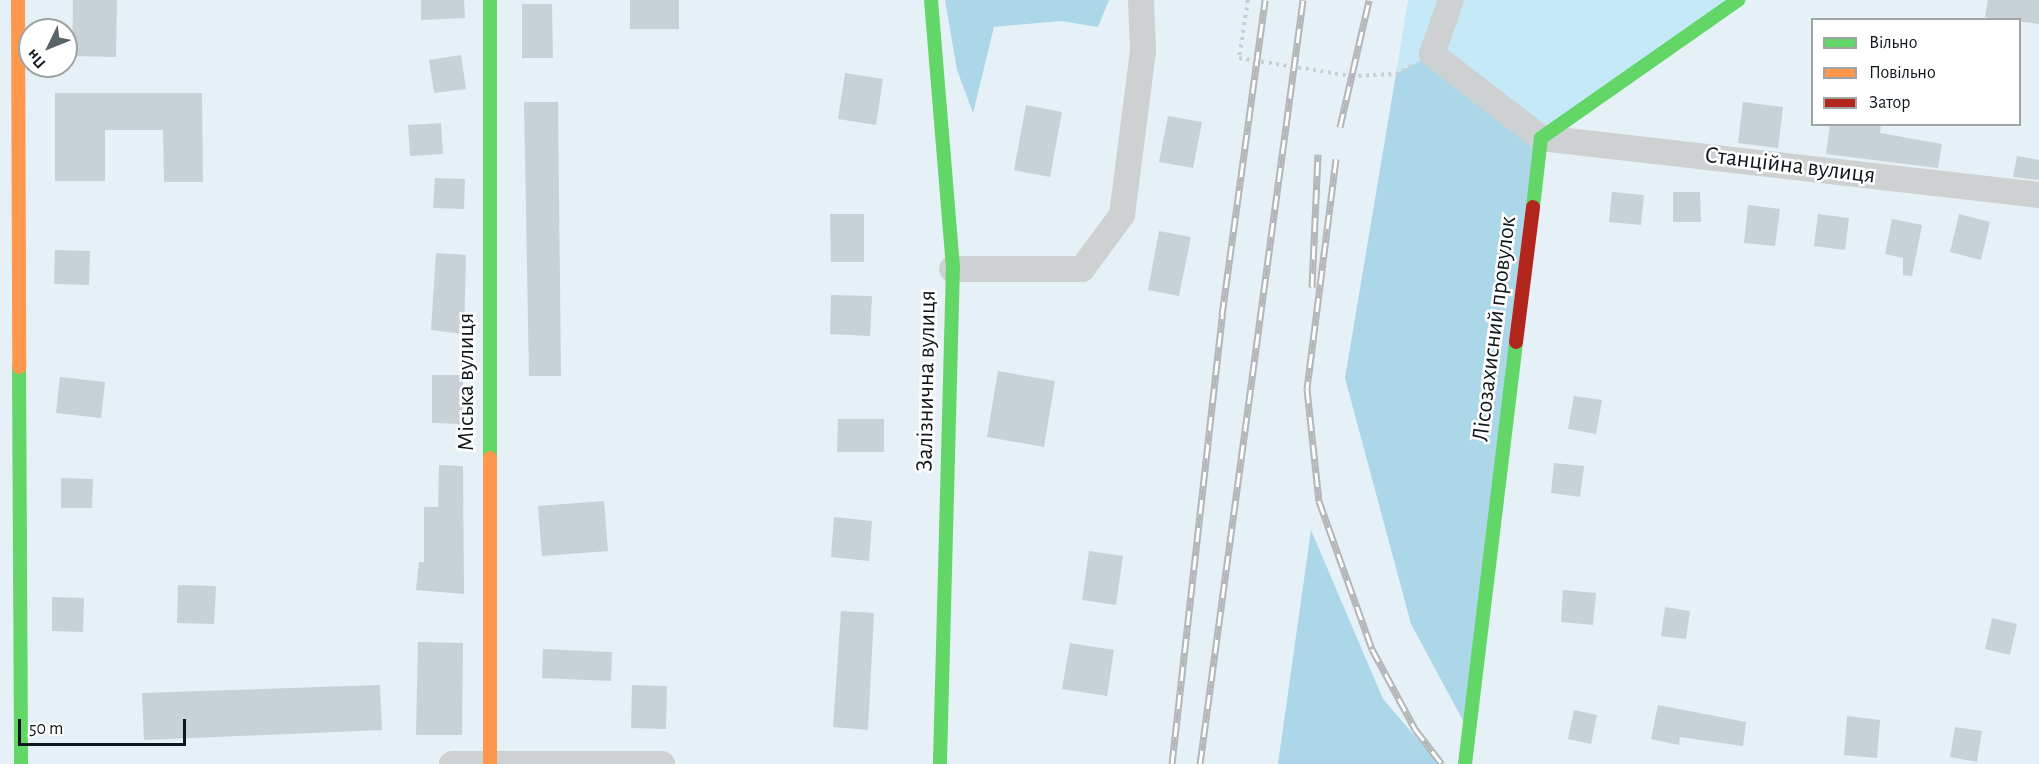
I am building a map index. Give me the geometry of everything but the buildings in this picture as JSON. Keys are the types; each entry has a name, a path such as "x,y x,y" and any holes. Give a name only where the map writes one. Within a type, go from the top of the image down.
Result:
{"street":[{"path":"18,0 21,764"},
{"name":"Міська вулиця","path":"490,0 490,763"},
{"name":"Залізнична вулиця","path":"931,0 952,269 940,764"},
{"path":"952,269 1082,269 1122,215 1143,50 1141,0"},
{"path":"1451,0 1432,54 1541,138 1738,0"},
{"name":"Станційна вулиця","path":"1541,138 2039,195"},
{"name":"Лісозахисний провулок","path":"1465,764 1541,138"},
{"path":"452,764 662,764"}],"path":[{"path":"1248,0 1239,58 1352,76 1396,74 1432,54"}],"shaded area":[{"path":"945,0 1109,0 1098,27 1061,21 994,27 973,113 957,70"},
{"path":"1408,0 1738,0 1541,138 1432,54 1396,74"},
{"path":"1432,54 1541,138 1467,728 1411,624 1345,378 1396,74"},
{"path":"1311,530 1383,699 1439,764 1278,764"}],"railway":[{"path":"1172,764 1222,315 1265,0"},
{"path":"1200,764 1303,0"},
{"path":"1340,127 1369,0"},
{"path":"1312,287 1318,154"},
{"path":"1336,159 1307,389 1319,501 1372,649 1415,729 1442,764"}],"traffic: fast":[{"path":"490,0 490,458"},
{"path":"931,0 953,265 940,764"},
{"path":"1533,207 1541,138 1738,0"},
{"path":"1465,764 1516,342"},
{"path":"19,367 21,764"}],"traffic: slow":[{"path":"18,0 19,367"},
{"path":"490,458 490,764"}],"traffic: jam":[{"path":"1516,342 1533,207"}]}
